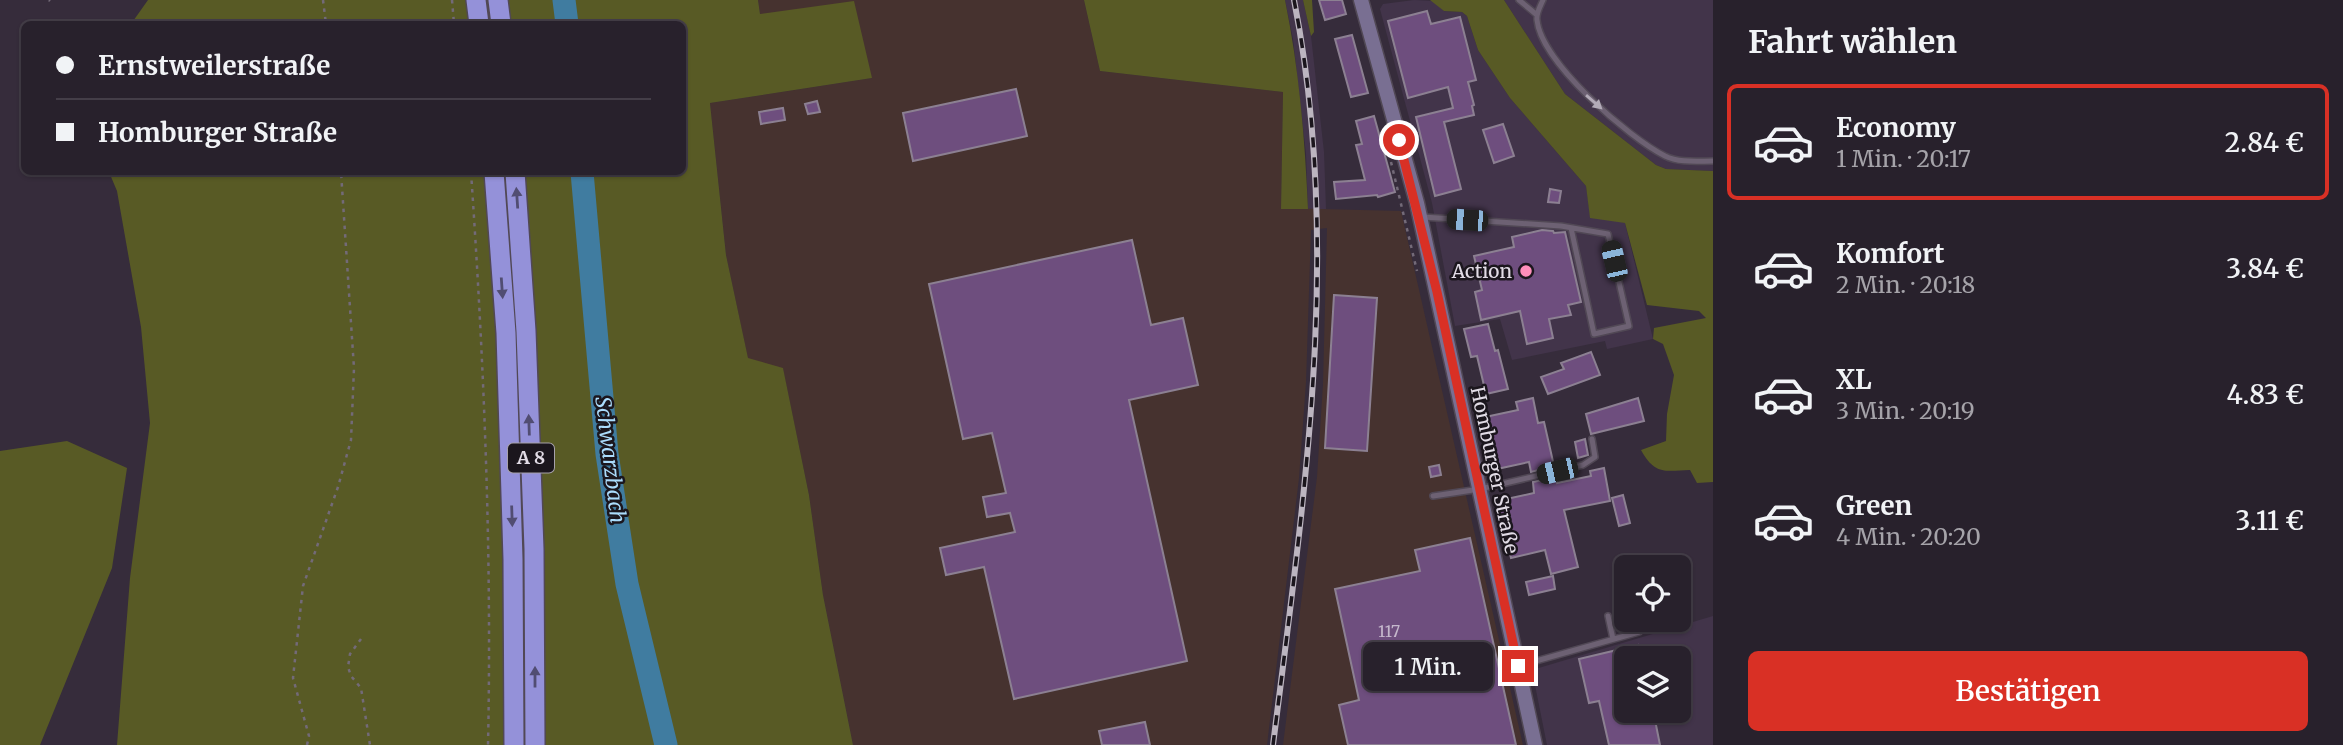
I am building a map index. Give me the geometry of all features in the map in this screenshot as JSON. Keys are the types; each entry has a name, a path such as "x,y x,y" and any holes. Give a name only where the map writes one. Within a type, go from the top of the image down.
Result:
{"highway":[{"path":"476,0 479,21"},
{"path":"498,0 501,21"},
{"name":"A 8","path":"494,175 506,333 513,559 514,745"},
{"name":"A 8","path":"515,175 526,331 534,549 535,745"}],"main road":[{"name":"Homburger Straße","path":"1361,0 1418,210 1535,745"}],"lane":[{"path":"1519,0 1537,15"},
{"path":"1543,0 1537,15 1540,32 1568,76 1593,101 1643,143 1667,158 1713,161"},
{"path":"1418,210 1571,228 1608,234 1629,326 1594,334 1571,228"},
{"path":"1433,496 1480,489 1583,465 1595,457 1592,439"},
{"path":"1608,616 1613,639"},
{"path":"1518,666 1639,632"}],"path":[{"path":"323,0 326,21"},
{"path":"452,0 454,21"},
{"path":"306,745 309,736 293,678 303,586 338,487 351,440 354,368 341,175"},
{"path":"471,175 486,429 490,642 488,745"},
{"path":"360,639 350,654 348,667 351,676 361,688 370,745"}],"shaded area":[{"path":"148,0 758,0 760,14 854,1 872,78 710,103 726,255 748,358 783,368 809,495 823,595 853,745 117,745 130,578 150,423 141,327 117,191 110,175 686,175 686,21 133,21"},
{"path":"758,0 1084,0 1100,71 1283,92 1281,208 1401,211 1523,745 1283,745 1317,477 1323,384 1327,228 1311,230 1306,382 1299,478 1267,745 853,745 823,595 809,495 783,369 748,359 726,255 710,103 872,78 760,14"},
{"path":"1084,0 1285,0 1301,104 1308,209 1281,209 1283,92 1100,71"},
{"path":"1285,0 1303,0 1311,36 1324,152 1326,209 1308,209 1306,154 1293,39"},
{"path":"1303,0 1312,0 1314,32 1311,36"},
{"path":"1414,0 1434,1 1444,11 1462,12 1467,16 1478,50 1510,98 1586,186 1590,214 1625,223 1653,339 1607,349 1605,341 1512,360 1500,319 1455,326 1432,203 1380,9 1383,4"},
{"path":"1430,0 1504,0 1565,94 1656,165 1666,169 1713,171 1713,482 1697,483 1690,470 1667,471 1656,468 1641,450 1666,441 1667,414 1674,375 1663,344 1653,339 1654,328 1706,318 1699,311 1647,305 1625,223 1590,218 1586,186 1510,98 1478,50 1467,16 1462,12 1444,11"},
{"path":"1504,0 1713,0 1713,171 1666,169 1656,165 1565,94"},
{"path":"67,441 127,468 112,568 40,745 0,745 0,451"},
{"path":"1713,616 1713,745 1547,745 1532,670 1659,632 1691,632 1691,623"}],"building":[{"path":"1319,0 1342,0 1346,14 1325,20"},
{"path":"1427,11 1431,24 1460,17 1476,80 1468,82 1474,115 1444,122 1461,189 1435,196 1416,117 1453,108 1448,87 1408,98 1388,21"},
{"path":"1352,35 1368,93 1351,97 1335,39"},
{"path":"1016,89 1027,136 913,161 903,113"},
{"path":"817,101 820,112 808,114 805,104"},
{"path":"783,108 785,120 761,124 759,112"},
{"path":"1374,116 1395,192 1378,197 1336,199 1334,182 1365,180 1356,145 1362,144 1356,121"},
{"path":"1503,124 1514,156 1494,163 1483,130"},
{"path":"1550,189 1561,191 1559,203 1548,202"},
{"name":"Action","path":"1542,230 1565,232 1581,302 1568,305 1571,315 1549,319 1553,338 1527,344 1520,311 1481,320 1475,292 1482,290 1474,256 1514,247 1512,237"},
{"path":"1132,240 1151,325 1183,318 1198,385 1129,400 1187,661 1014,699 984,567 946,575 940,548 1015,532 1010,513 987,517 983,497 1006,493 992,433 963,439 929,284"},
{"path":"1334,295 1377,298 1367,451 1325,448"},
{"path":"1488,324 1508,389 1486,394 1477,356 1471,357 1464,329"},
{"path":"1591,352 1600,375 1548,394 1541,377 1564,369 1561,363"},
{"path":"1533,398 1538,423 1544,422 1554,466 1531,472 1529,462 1497,469 1485,417 1518,410 1516,402"},
{"path":"1638,398 1644,421 1591,434 1586,414"},
{"path":"1585,439 1588,455 1578,458 1575,442"},
{"path":"1439,465 1441,475 1431,477 1429,467"},
{"path":"1604,468 1610,501 1564,510 1578,567 1551,574 1545,550 1511,558 1497,501 1534,493 1533,482 1556,477 1557,483 1591,476 1590,471"},
{"path":"1623,495 1630,523 1619,526 1612,498"},
{"path":"1470,538 1516,745 1348,745 1339,705 1359,700 1335,589 1420,571 1415,550"},
{"path":"1553,576 1555,589 1529,595 1526,582"},
{"path":"1614,651 1614,723 1656,723 1660,745 1609,745 1599,701 1589,703 1579,659"},
{"path":"1145,722 1150,745 1102,745 1099,731"}],"waterway":[{"name":"Schwarzbach","path":"564,0 567,21"},
{"name":"Schwarzbach","path":"582,175 607,454 627,584 666,745"}],"railway":[{"path":"1273,745 1306,466 1314,372 1317,279 1316,186 1308,93 1294,0"}],"place":[{"name":"Action","path":"1526,271"}],"route":[{"path":"1399,140 1437,292 1518,666"}]}
